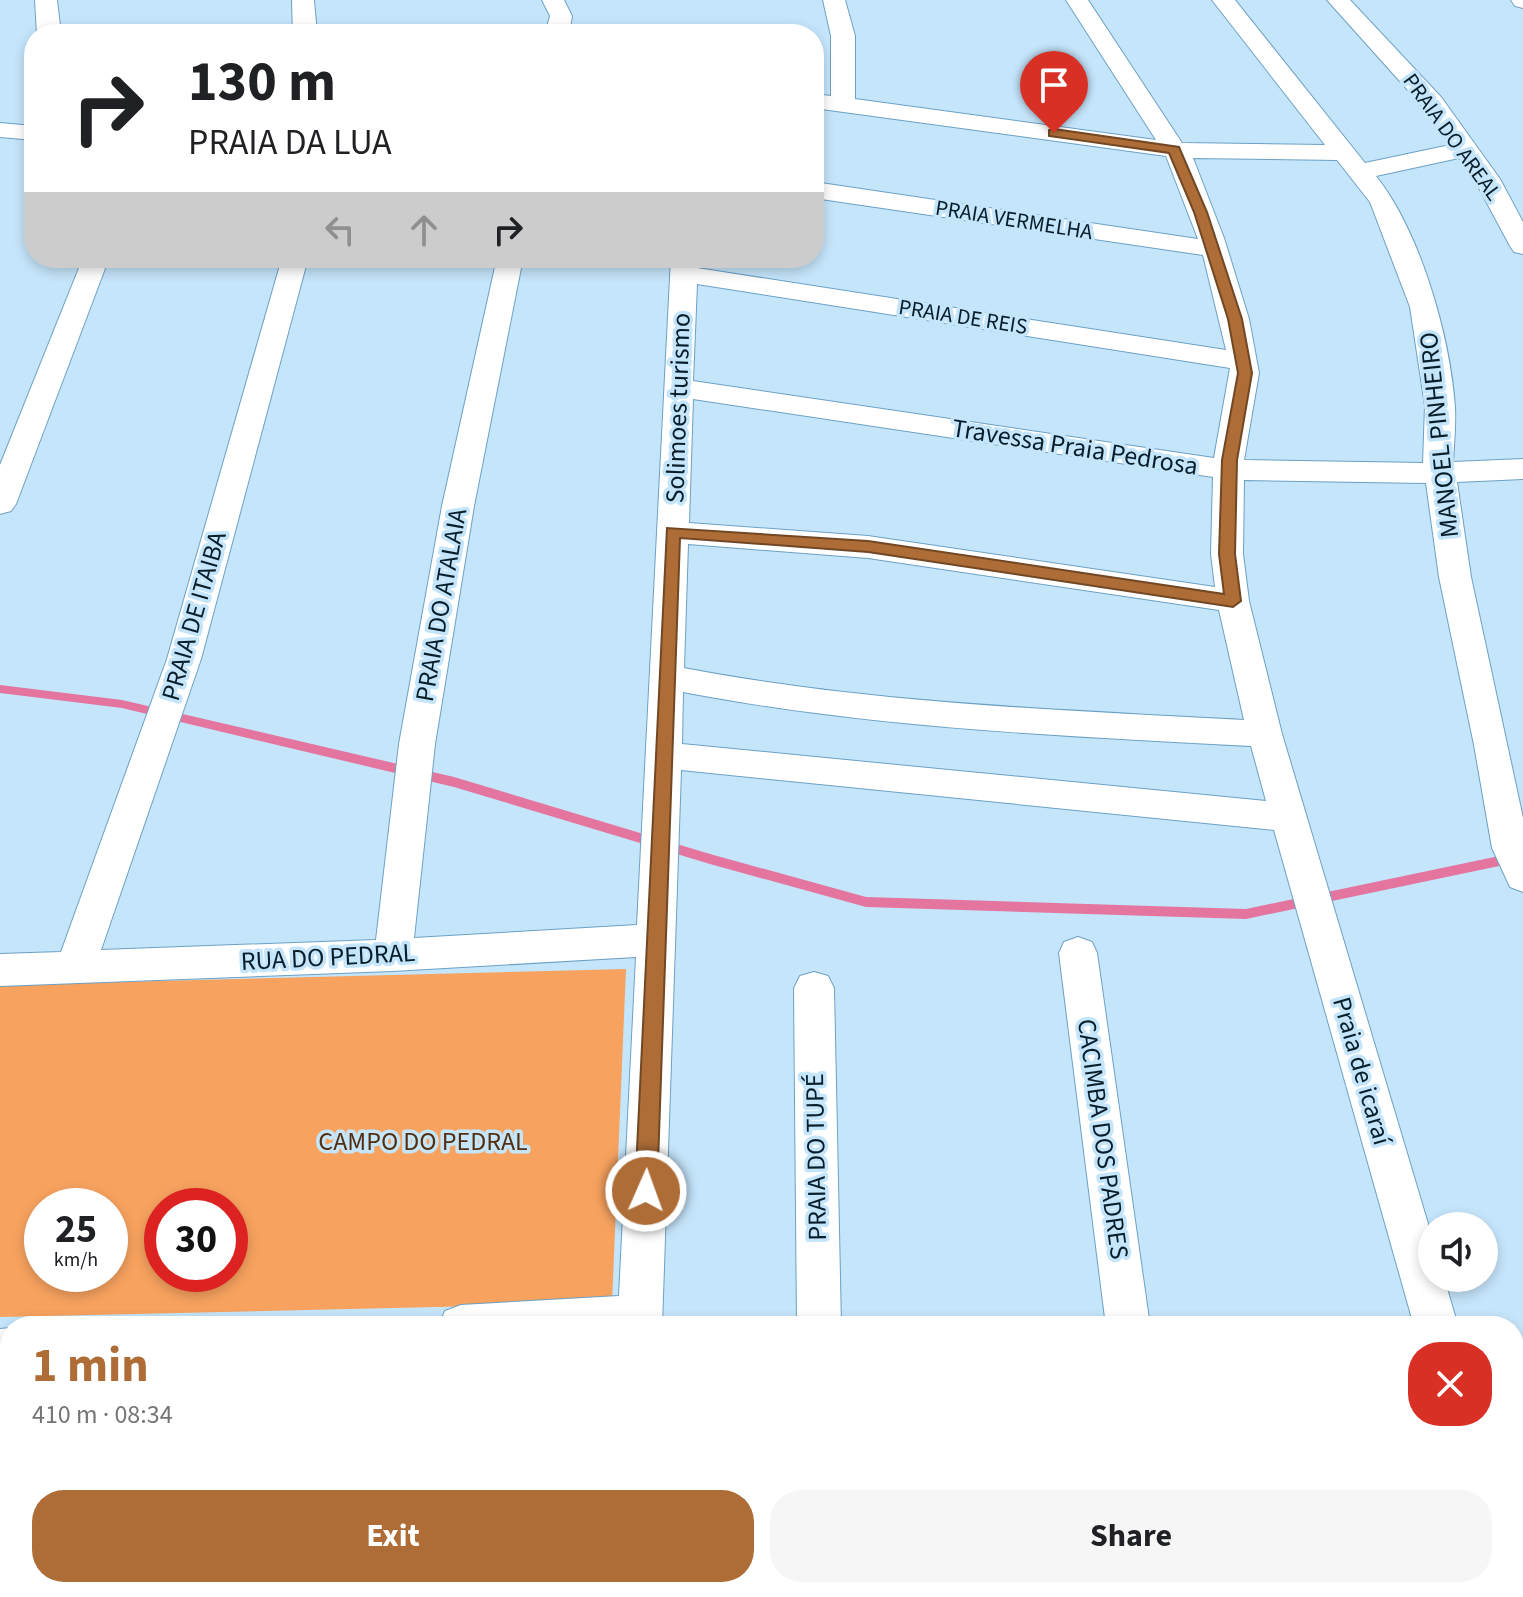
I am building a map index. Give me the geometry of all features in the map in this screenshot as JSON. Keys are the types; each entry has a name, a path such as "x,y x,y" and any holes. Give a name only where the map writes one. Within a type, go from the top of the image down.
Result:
{"street":[{"path":"46,0 48,24"},
{"path":"834,0 843,36 843,104"},
{"name":"Praia de icaraí","path":"1077,0 1174,150 1214,249 1235,319 1245,373 1230,470 1227,554 1233,601 1288,817 1433,1316"},
{"name":"MANOEL PINHEIRO","path":"1223,0 1382,201 1424,307 1440,406 1438,473 1445,492 1455,577 1492,745 1510,848 1523,877"},
{"name":"PRAIA DO AREAL","path":"1338,0 1432,102 1487,179 1523,246"},
{"path":"304,4 305,24"},
{"path":"824,102 1174,150 1350,162 1466,149"},
{"path":"0,130 24,132"},
{"name":"PRAIA VERMELHA","path":"824,191 1214,249"},
{"path":"0,504 92,268"},
{"name":"PRAIA DE ITAIBA","path":"75,968 184,659 292,268"},
{"name":"PRAIA DO ATALAIA","path":"393,955 420,729 458,506 508,268"},
{"name":"Solimoes turismo","path":"640,1316 684,268"},
{"name":"PRAIA DE REIS","path":"696,268 1243,361"},
{"name":"Travessa Praia Pedrosa","path":"678,388 1230,470 1438,473 1523,469"},
{"path":"673,532 868,547 1233,601"},
{"path":"667,677 777,698 1027,721 1265,734"},
{"path":"663,755 1288,817"},
{"name":"RUA DO PEDRAL","path":"0,970 393,955 656,940"},
{"name":"CACIMBA DOS PADRES","path":"1078,953 1127,1316"},
{"name":"PRAIA DO TUPÉ","path":"814,988 819,1316"}],"green space":[{"name":"CAMPO DO PEDRAL","path":"626,969 612,1303 0,1316 0,985"}],"waterway":[{"path":"0,689 122,704 454,782 866,902 1246,914 1523,856"}],"route":[{"path":"646,1191 673,532 868,547 1233,601 1227,554 1229,460 1245,373 1235,319 1211,238 1180,158 1174,150 1054,133"}]}
